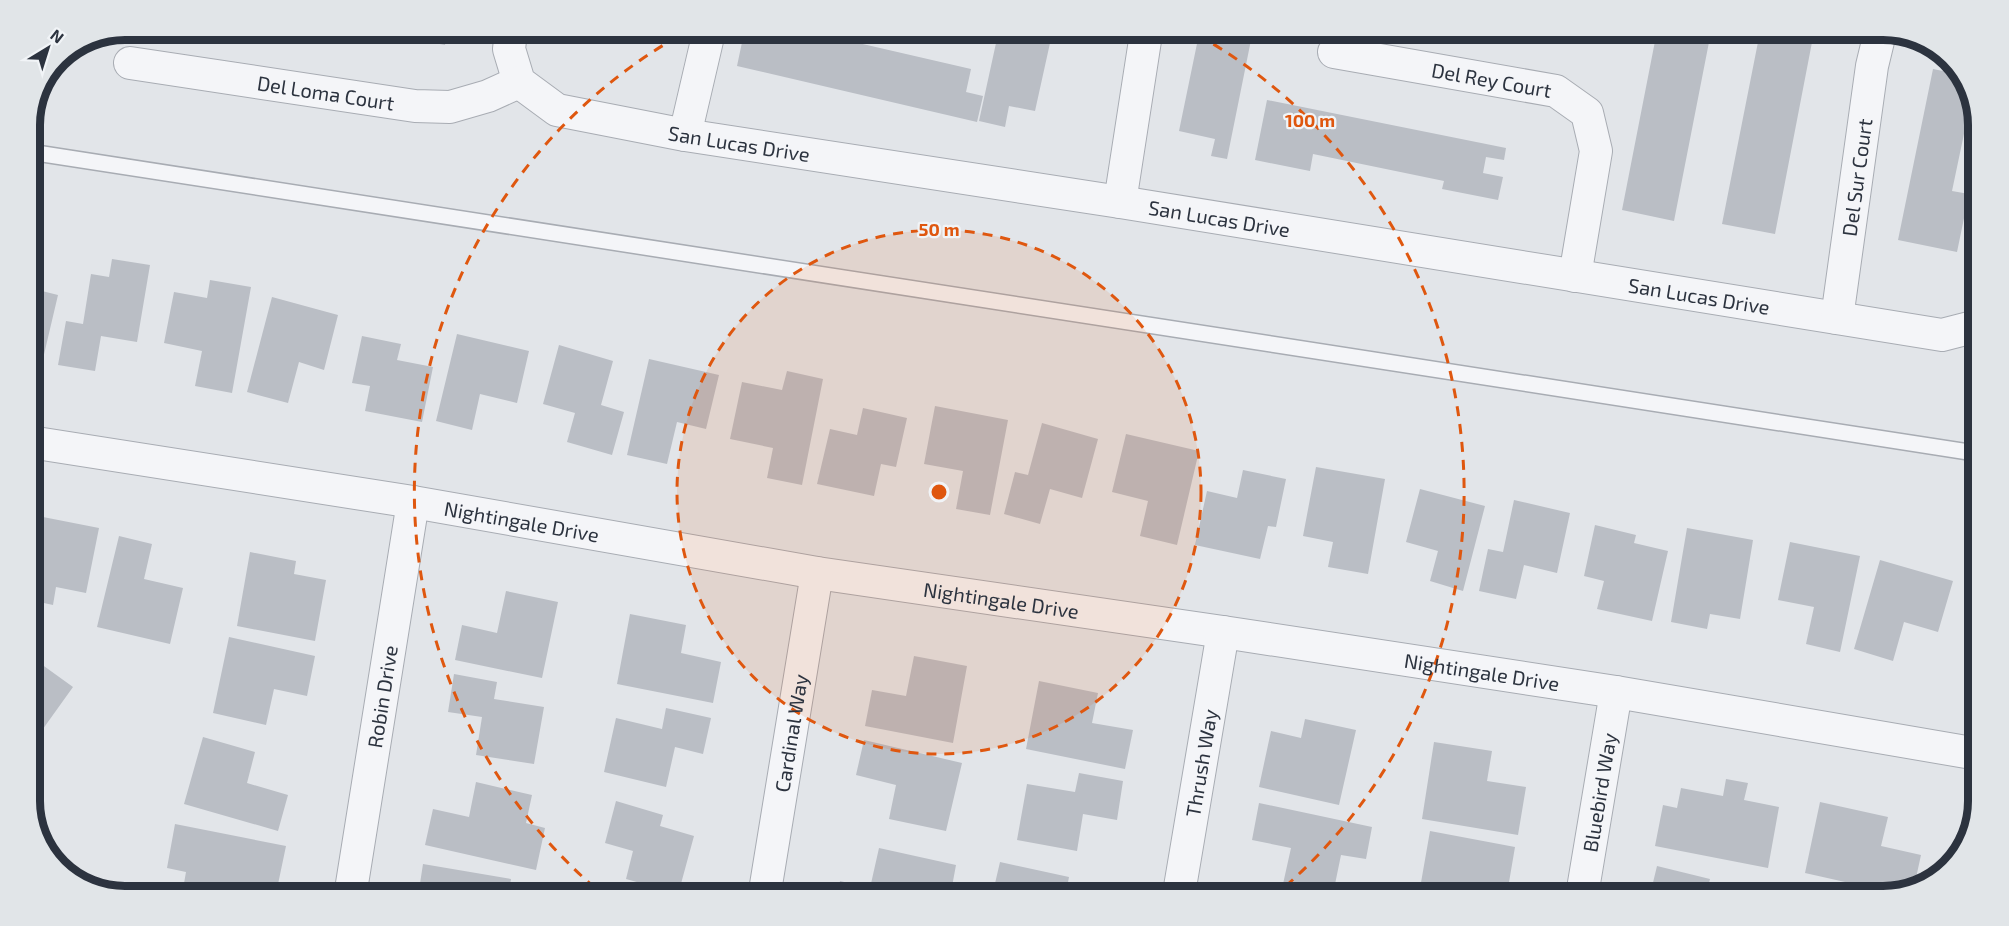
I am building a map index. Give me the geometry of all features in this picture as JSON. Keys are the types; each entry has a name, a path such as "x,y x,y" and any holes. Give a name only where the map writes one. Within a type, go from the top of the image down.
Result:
{"street":[{"path":"510,40 509,49 519,82"},
{"path":"685,135 707,40"},
{"path":"1120,202 1145,40"},
{"name":"Del Sur Court","path":"1837,318 1872,66 1878,40"},
{"name":"Del Rey Court","path":"1334,52 1556,91 1587,113 1596,151 1575,276"},
{"name":"Del Loma Court","path":"130,63 415,106 450,107 488,96 519,82"},
{"name":"San Lucas Drive","path":"519,82 557,110 685,135 1120,202 1942,335 1968,328"},
{"name":"Nightingale Drive","path":"41,444 413,502 817,573 1223,632 1616,693 1968,752"},
{"name":"Robin Drive","path":"352,886 413,502"},
{"name":"Cardinal Way","path":"766,886 817,573"},
{"name":"Thrush Way","path":"1180,886 1223,632"},
{"name":"Bluebird Way","path":"1584,886 1616,693"}],"lane":[{"path":"41,154 1968,452"}],"building":[{"path":"419,40 446,40 445,45"},
{"path":"743,40 845,40 971,69 966,92 983,96 977,122 737,66"},
{"path":"997,40 1051,40 1035,111 1009,106 1005,127 979,121"},
{"path":"1198,40 1251,40 1227,159 1211,156 1215,139 1179,131"},
{"path":"1655,40 1709,40 1674,221 1622,210"},
{"path":"1758,40 1812,40 1775,234 1722,224"},
{"path":"1933,69 1950,72 1964,98 1968,119 1968,130 1965,129 1952,191 1968,194 1957,252 1898,240"},
{"path":"1267,100 1506,148 1504,160 1486,157 1483,173 1503,177 1498,200 1442,189 1444,181 1313,154 1310,171 1255,160"},
{"path":"112,259 150,265 137,342 101,336 95,371 58,365 66,321 83,324 91,274 109,277"},
{"path":"210,280 251,287 232,393 195,386 202,351 164,343 174,292 207,298"},
{"path":"41,291 58,295 41,363"},
{"path":"272,297 338,315 324,370 299,362 288,403 247,392"},
{"path":"457,334 529,351 517,403 480,394 472,430 436,421"},
{"path":"362,336 401,344 397,360 433,367 422,422 365,411 370,386 352,383"},
{"path":"559,345 613,361 601,405 624,412 612,455 567,442 575,413 543,404"},
{"path":"649,359 719,375 706,429 677,422 667,464 627,455"},
{"path":"787,371 823,379 802,485 767,478 773,448 730,439 742,382 782,390"},
{"path":"935,406 1008,420 990,515 956,509 963,471 924,464"},
{"path":"863,408 907,418 896,467 881,464 874,496 817,484 830,429 857,435"},
{"path":"1042,423 1098,439 1082,498 1050,489 1040,524 1004,514 1015,472 1028,475"},
{"path":"1126,434 1199,451 1177,545 1140,536 1148,501 1112,492"},
{"path":"1316,467 1385,479 1368,574 1328,567 1333,542 1303,536"},
{"path":"1243,470 1286,479 1276,527 1268,526 1260,559 1195,545 1207,491 1237,498"},
{"path":"1420,489 1485,506 1463,591 1430,581 1438,551 1406,542"},
{"path":"1514,500 1570,513 1557,573 1524,565 1516,599 1479,591 1488,549 1503,552"},
{"path":"43,517 99,528 86,593 56,587 53,605 41,602"},
{"path":"1595,525 1636,535 1634,543 1668,551 1652,621 1597,609 1604,581 1584,576"},
{"path":"1687,528 1753,540 1740,619 1710,614 1707,629 1671,622"},
{"path":"119,536 152,544 144,579 183,588 170,644 97,627"},
{"path":"1790,542 1860,556 1840,652 1806,644 1814,607 1778,600"},
{"path":"250,552 296,561 294,574 326,580 315,641 237,626"},
{"path":"1880,560 1953,581 1938,632 1904,622 1893,661 1854,649"},
{"path":"506,591 558,602 542,678 455,660 462,625 497,633"},
{"path":"630,614 686,625 681,653 721,662 713,703 617,684"},
{"path":"1968,620 1968,638 1964,637"},
{"path":"229,637 315,656 307,696 274,689 266,725 213,713"},
{"path":"914,656 967,666 953,743 865,726 872,690 906,696"},
{"path":"41,664 73,687 41,732"},
{"path":"454,674 497,682 494,699 544,707 534,764 476,755 482,717 448,712"},
{"path":"1039,681 1098,693 1092,723 1133,730 1125,769 1026,749"},
{"path":"666,708 711,718 703,754 675,747 666,787 604,772 616,718 662,729"},
{"path":"1305,719 1356,730 1339,805 1259,787 1271,731 1301,738"},
{"path":"203,737 255,752 247,783 288,795 278,831 184,804"},
{"path":"864,740 962,763 946,831 889,819 896,785 856,775"},
{"path":"1434,742 1492,751 1487,781 1526,787 1518,835 1422,819"},
{"path":"1079,773 1123,781 1117,820 1083,814 1077,851 1017,840 1027,784 1075,792"},
{"path":"1726,779 1748,783 1744,800 1779,807 1768,868 1655,846 1663,805 1677,808 1681,788 1723,796"},
{"path":"476,782 532,795 526,823 545,828 536,870 425,845 433,809 469,817"},
{"path":"616,801 663,815 660,826 694,836 680,886 651,886 626,879 633,851 605,843"},
{"path":"1820,802 1888,817 1881,846 1921,855 1916,879 1895,885 1863,886 1805,873"},
{"path":"1259,803 1372,827 1366,859 1341,855 1335,886 1283,884 1291,848 1252,840"},
{"path":"175,824 286,846 278,886 184,886 186,872 167,868"},
{"path":"1430,831 1515,847 1508,886 1420,886"},
{"path":"879,848 956,865 952,886 870,886"},
{"path":"1000,862 1069,877 1067,886 994,886"},
{"path":"423,864 511,879 510,886 420,886"},
{"path":"1657,866 1710,879 1708,886 1652,886"},
{"path":"840,881 861,886 839,886"}]}
